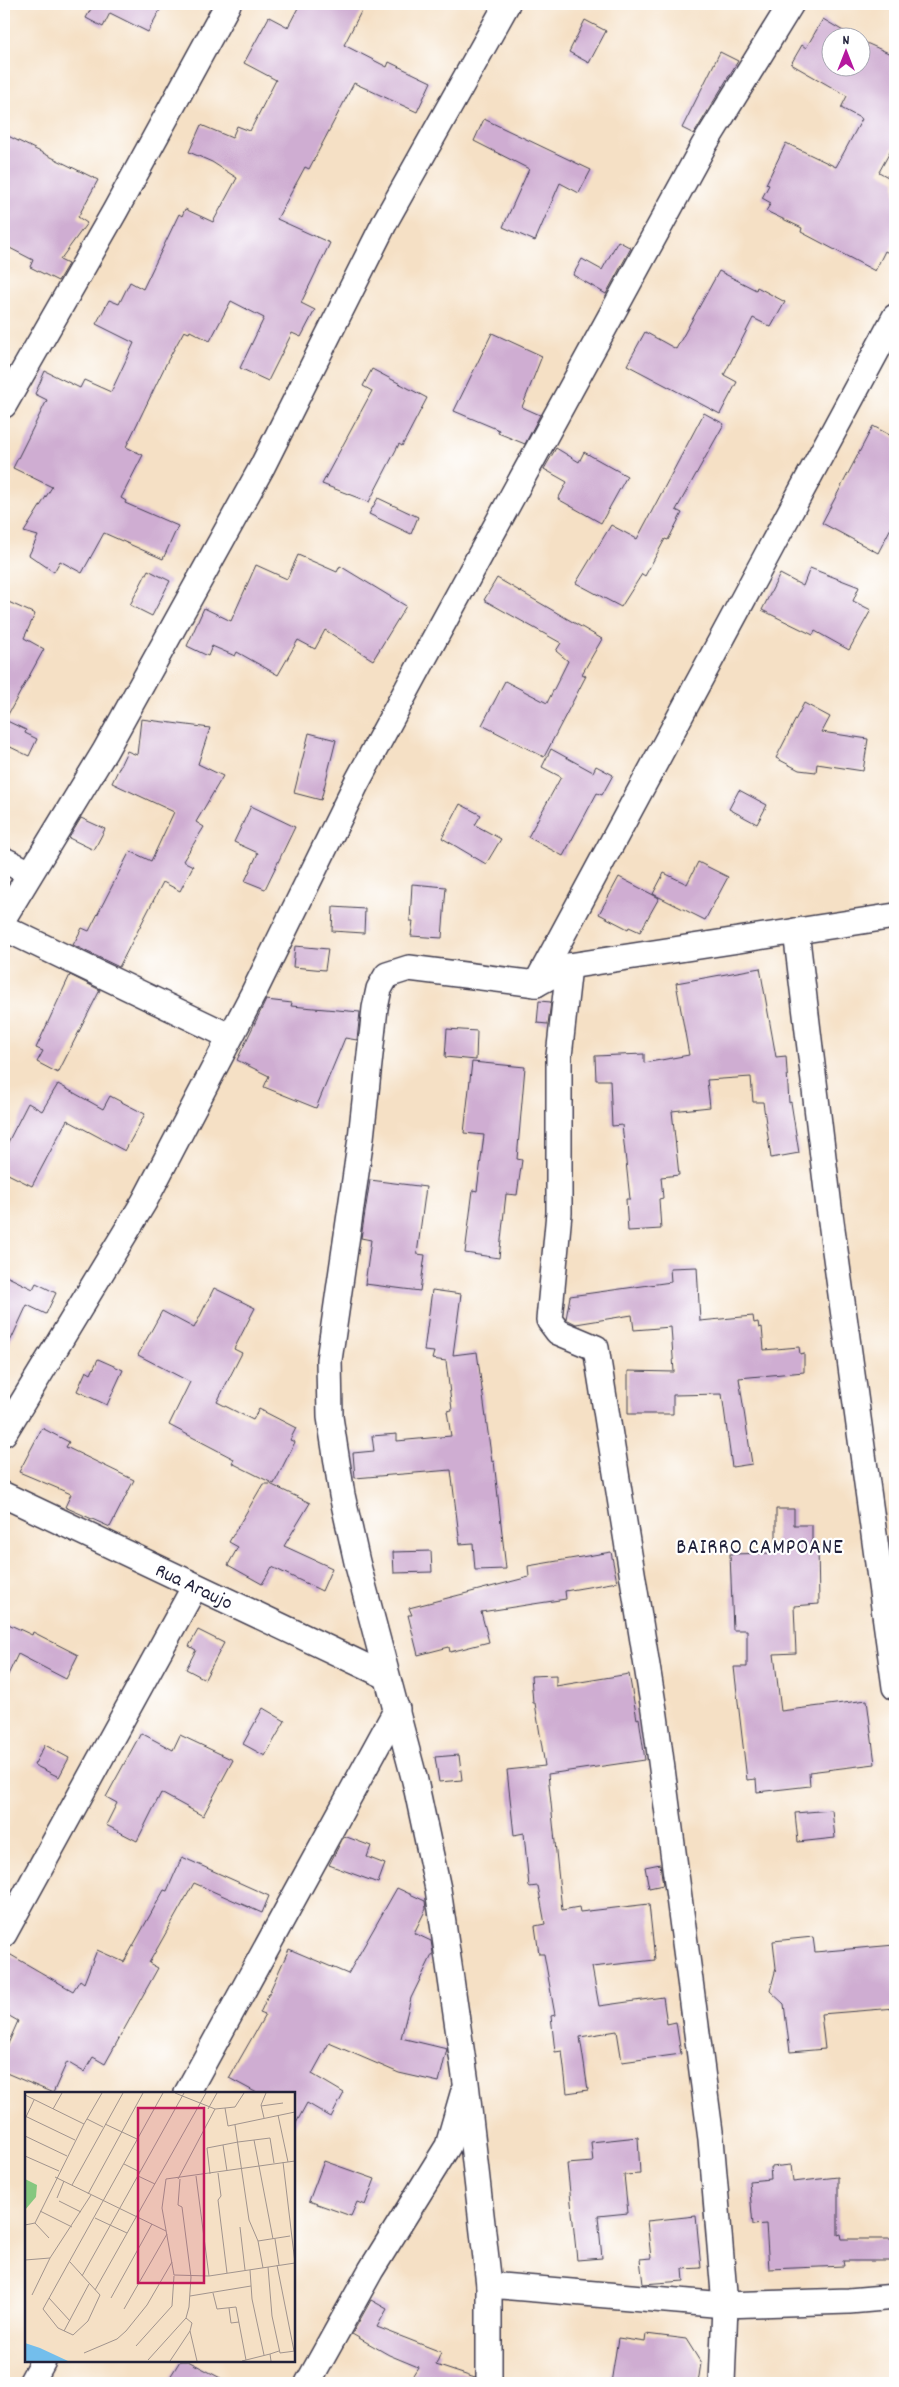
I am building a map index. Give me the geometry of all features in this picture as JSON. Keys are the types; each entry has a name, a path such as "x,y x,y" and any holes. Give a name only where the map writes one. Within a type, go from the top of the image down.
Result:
{"street":[{"path":"4,404 115,211 228,4"},
{"path":"4,917 105,751 262,467 386,220 507,4"},
{"path":"4,1433 144,1202 229,1036 253,994 357,782 542,439 704,146 791,4"},
{"path":"536,984 895,317"},
{"path":"4,860 30,873"},
{"path":"489,2383 489,2286 466,2083 438,1889 415,1781 357,1562 342,1495 330,1417 329,1360 361,1138 375,1008 379,989 387,975 408,968 536,984 569,966 895,916"},
{"path":"4,928 229,1036"},
{"path":"796,931 828,1207 895,1687"},
{"path":"569,966 559,1056 559,1213 549,1320 558,1332 596,1348 655,1716 711,2139 725,2305 722,2383"},
{"name":"Rua Araujo","path":"4,1494 386,1676"},
{"path":"4,1934 195,1586"},
{"path":"188,2092 397,1709"},
{"path":"308,2383 371,2270 448,2146 466,2083"},
{"path":"489,2286 725,2305 849,2301 895,2296"},
{"path":"30,2383 42,2362"}],"building":[{"path":"91,4 163,4 148,32 110,13 103,27 86,18 93,5"},
{"path":"300,4 365,4 344,45 387,67 389,62 431,82 417,112 354,83 309,169 305,167 277,219 330,243 301,303 315,310 301,337 292,333 268,381 240,368 264,318 231,301 210,341 190,331 189,333 184,331 126,447 143,455 121,498 126,501 125,503 178,526 163,559 104,533 82,573 60,561 54,572 29,555 38,536 24,532 52,487 13,468 47,400 35,394 45,371 80,388 84,380 111,392 134,343 96,324 109,300 119,304 130,282 143,289 179,214 182,216 185,209 213,222 237,178 212,162 189,152 201,125 232,138 237,126 250,131 276,80 244,63 269,17 288,27"},
{"path":"823,19 838,28 822,28 822,78 872,78 872,46 893,55 891,58 895,60 895,143 879,172 895,181 895,240 889,253 885,251 875,271 801,232 802,228 766,211 771,203 762,198 769,185 766,184 786,143 836,167 862,119 841,108 847,96 791,64 802,45 806,48"},
{"path":"585,20 606,31 589,63 569,52"},
{"path":"720,52 738,61 694,134 682,128"},
{"path":"484,119 591,170 579,193 560,183 535,241 503,227 529,169 474,141"},
{"path":"4,134 98,180 78,217 87,223 60,260 68,264 58,281 30,267 33,260 4,245"},
{"path":"618,241 631,248 606,294 573,275 582,259 602,270"},
{"path":"719,271 756,290 757,287 785,302 771,327 753,318 724,375 737,382 720,414 627,365 645,332 676,349"},
{"path":"492,333 542,356 522,407 540,415 525,444 498,433 499,430 454,411"},
{"path":"372,369 427,398 402,446 399,444 369,502 322,484 372,391 363,386"},
{"path":"704,413 724,424 676,510 682,513 668,540 665,539 645,576 642,574 621,607 576,583 611,525 637,539"},
{"path":"873,426 895,438 895,520 878,553 822,523"},
{"path":"556,448 579,462 584,452 627,476 601,523 558,499 567,482 544,469"},
{"path":"378,498 418,517 411,534 369,514"},
{"path":"298,555 337,572 340,566 406,606 373,660 325,630 315,649 298,640 278,675 237,652 235,656 212,646 208,656 187,646 204,608 231,621 256,565 287,579"},
{"path":"810,568 859,587 853,601 871,610 849,650 815,631 813,635 762,610 780,574 803,586"},
{"path":"148,570 170,581 152,616 130,605"},
{"path":"497,578 602,639 582,674 586,676 544,757 482,725 505,681 547,703 568,661 556,651 561,643 484,600"},
{"path":"4,600 35,614 24,638 44,649 5,720 26,730 25,733 37,739 29,756 4,744"},
{"path":"804,703 830,717 822,732 868,739 863,771 817,764 816,772 799,770 776,758"},
{"path":"141,719 210,728 198,764 223,776 196,822 204,827 183,861 193,866 180,891 163,882 119,967 73,945 82,928 89,931 130,851 151,861 174,812 112,783 127,751 137,755"},
{"path":"309,733 336,740 321,800 294,793"},
{"path":"551,749 593,772 596,766 613,775 602,795 597,793 563,856 528,837 561,777 542,767"},
{"path":"739,790 767,805 757,824 729,809"},
{"path":"460,804 481,815 475,825 501,839 486,864 442,838"},
{"path":"251,806 295,827 265,889 245,881 258,853 234,842"},
{"path":"81,818 105,829 94,850 69,838"},
{"path":"698,862 728,877 705,920 653,894 664,873 687,884"},
{"path":"619,877 659,898 640,932 629,927 628,929 599,914"},
{"path":"412,884 446,887 442,938 411,936 413,921 410,921"},
{"path":"333,907 365,909 364,933 332,931"},
{"path":"295,946 328,949 325,970 293,967"},
{"path":"760,968 776,1057 786,1056 789,1103 791,1102 799,1153 771,1158 763,1102 753,1102 751,1077 707,1080 710,1107 672,1111 679,1175 661,1177 663,1198 659,1199 661,1229 628,1231 626,1199 630,1199 622,1125 612,1126 610,1080 596,1080 595,1056 644,1054 644,1063 689,1055 676,983"},
{"path":"70,975 100,990 58,1073 37,1062 43,1051 36,1048"},
{"path":"266,1000 292,1003 291,1006 360,1012 357,1040 345,1038 316,1108 264,1087 269,1076 237,1060"},
{"path":"539,1001 551,1002 548,1024 537,1023"},
{"path":"447,1029 477,1031 476,1060 445,1057"},
{"path":"472,1062 525,1067 517,1159 522,1160 517,1195 506,1194 499,1258 465,1253 473,1190 477,1191 484,1135 464,1133"},
{"path":"58,1084 103,1109 110,1096 145,1114 125,1151 67,1120 32,1186 4,1172 4,1150 28,1103 42,1111"},
{"path":"370,1180 426,1187 417,1254 425,1255 420,1291 365,1284 371,1240 361,1238"},
{"path":"697,1267 700,1321 753,1316 754,1323 758,1322 759,1328 762,1327 764,1350 799,1347 800,1354 804,1353 804,1372 739,1378 752,1464 732,1467 722,1394 673,1395 673,1414 628,1414 628,1371 674,1372 671,1327 634,1330 632,1315 576,1324 566,1319 570,1296 671,1282 670,1268"},
{"path":"4,1275 33,1289 36,1283 56,1293 46,1314 27,1305 4,1355"},
{"path":"214,1288 255,1308 234,1349 242,1353 217,1402 253,1420 259,1409 296,1428 290,1440 295,1442 274,1484 232,1463 234,1459 169,1425 190,1382 138,1355 162,1311 194,1328"},
{"path":"432,1290 461,1294 453,1355 477,1352 492,1462 494,1461 506,1569 475,1570 473,1543 460,1544 451,1470 355,1478 353,1453 374,1451 372,1436 397,1434 397,1441 451,1436 447,1411 452,1410 446,1361 432,1359 434,1352 424,1351"},
{"path":"98,1359 123,1370 107,1405 77,1391 86,1371 91,1374"},
{"path":"42,1428 69,1442 66,1447 134,1480 110,1527 65,1507 71,1494 19,1472"},
{"path":"263,1484 270,1484 310,1503 284,1546 332,1568 322,1591 272,1567 262,1584 228,1565 238,1547 229,1542"},
{"path":"776,1509 794,1509 794,1525 812,1525 812,1545 818,1545 819,1604 794,1606 796,1653 774,1654 781,1711 867,1700 875,1764 809,1772 810,1786 757,1792 756,1779 747,1780 734,1667 747,1667 747,1630 733,1630 730,1554 776,1553"},
{"path":"431,1551 432,1572 394,1573 393,1552"},
{"path":"611,1552 617,1582 565,1591 566,1599 481,1612 489,1642 450,1652 449,1647 418,1655 408,1615 412,1615 409,1608 529,1577 528,1566"},
{"path":"4,1622 32,1635 33,1632 78,1655 66,1679 18,1654 4,1683"},
{"path":"198,1630 224,1643 205,1679 186,1669 196,1650 189,1646"},
{"path":"629,1674 637,1719 639,1718 645,1760 548,1774 562,1910 579,1907 580,1912 649,1904 655,1960 592,1967 599,2006 663,1997 667,2024 676,2022 681,2054 622,2062 617,2031 580,2037 588,2090 567,2093 562,2051 555,2052 551,2016 555,2015 544,1954 539,1954 535,1926 545,1924 538,1886 529,1887 524,1833 514,1835 507,1770 545,1766 535,1703 533,1703 531,1676 556,1675 556,1686"},
{"path":"263,1708 285,1721 265,1756 243,1744"},
{"path":"141,1733 173,1750 180,1735 233,1760 203,1816 161,1793 137,1841 106,1825 117,1803 106,1797"},
{"path":"45,1745 69,1758 59,1777 34,1765"},
{"path":"459,1755 462,1780 439,1782 435,1757"},
{"path":"832,1810 835,1838 798,1842 795,1813"},
{"path":"344,1836 371,1846 367,1857 385,1864 378,1883 329,1865"},
{"path":"182,1857 269,1896 262,1913 194,1883 149,1963 158,1968 105,2064 93,2057 84,2072 67,2062 53,2092 4,2072 4,2053 18,2021 4,2013 4,1951 73,1991 80,1980 84,1983 97,1950 124,1962 164,1890 167,1891"},
{"path":"660,1864 663,1885 649,1888 645,1867"},
{"path":"397,1888 425,1901 426,1909 414,1933 431,1941 433,1953 411,1998 401,2038 447,2049 439,2082 399,2073 329,2043 312,2074 344,2093 331,2117 307,2103 295,2125 295,2092 255,2092 229,2078 265,2015 260,2013 289,1949 348,1974"},
{"path":"813,1937 815,1952 895,1945 895,2008 821,2014 825,2049 790,2052 784,2004 770,1991 776,1968 773,1941"},
{"path":"638,2137 640,2174 624,2175 628,2213 598,2216 602,2258 577,2260 567,2164 593,2162 591,2142"},
{"path":"324,2161 375,2179 365,2205 357,2202 351,2216 309,2201"},
{"path":"791,2165 793,2182 838,2177 838,2235 841,2234 842,2239 895,2239 895,2261 843,2261 844,2266 769,2269 766,2224 753,2225 749,2181 771,2179 770,2167"},
{"path":"696,2216 701,2268 683,2269 684,2281 643,2284 640,2259 651,2258 647,2221"},
{"path":"371,2300 387,2309 377,2327 441,2352 436,2365 475,2378 475,2383 408,2383 418,2367 389,2355 352,2334"},
{"path":"646,2334 686,2339 701,2363 698,2383 611,2383 618,2338 645,2342"},
{"path":"179,2362 190,2362 230,2383 181,2383 170,2377"}],"district":[{"name":"BAIRRO CAMPOANE","path":"760,1546"}]}
